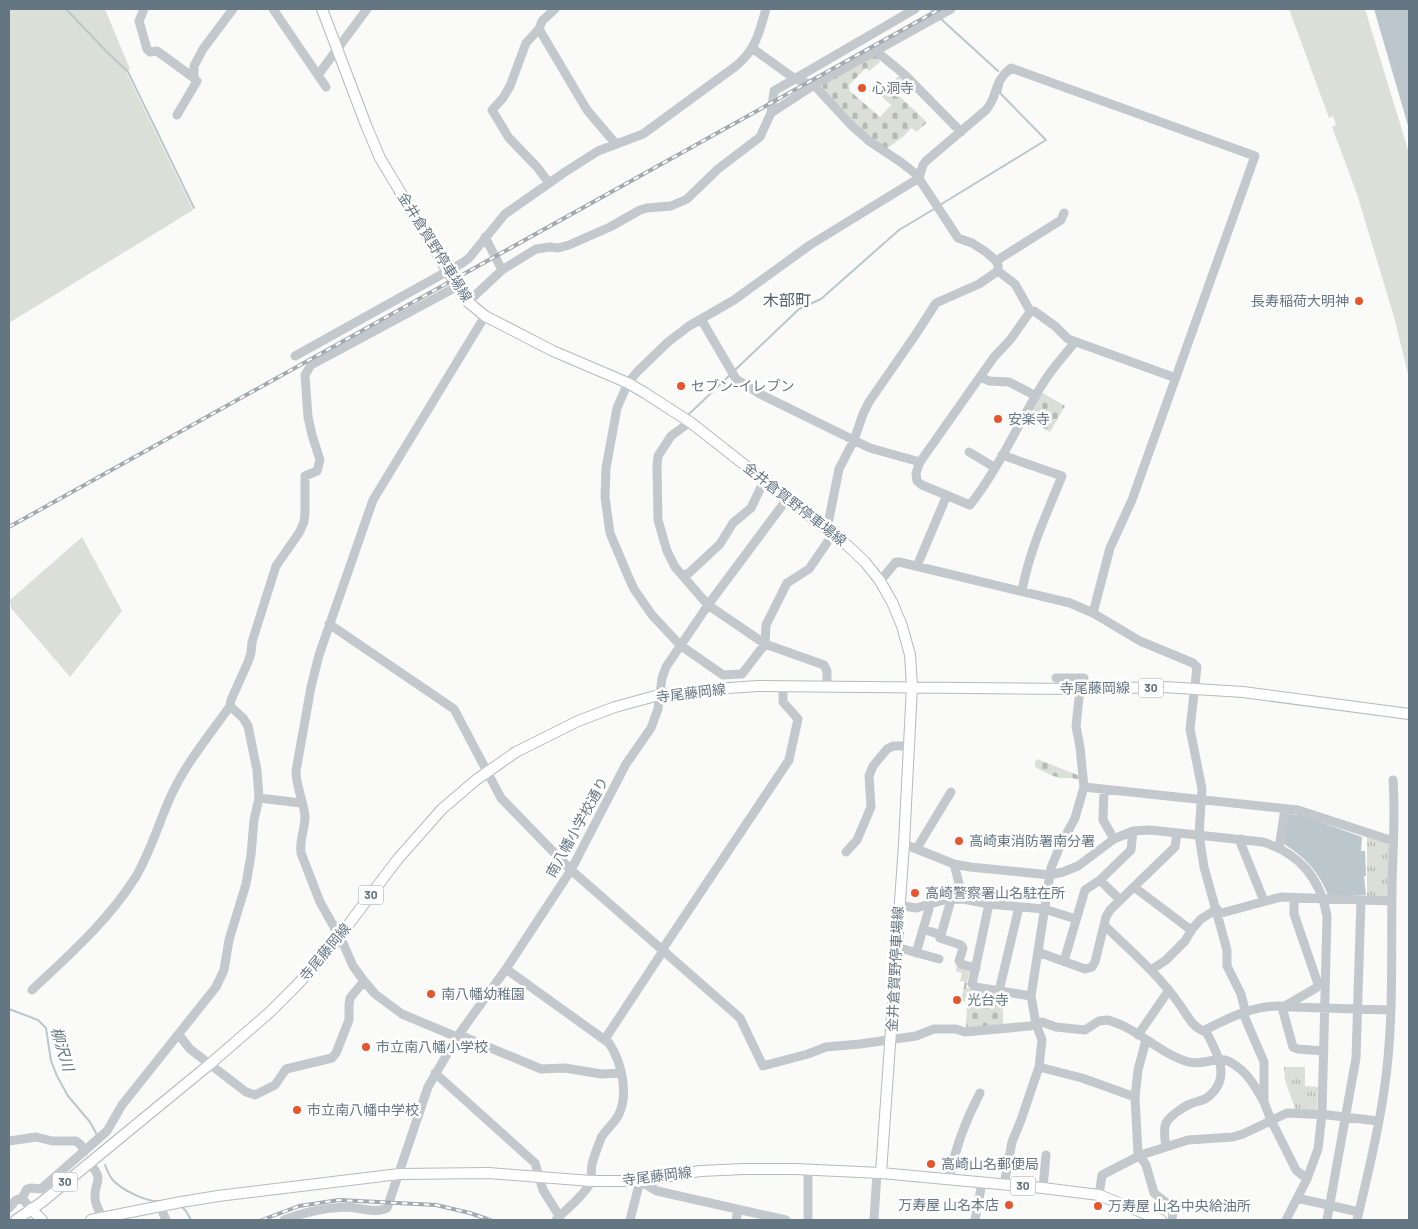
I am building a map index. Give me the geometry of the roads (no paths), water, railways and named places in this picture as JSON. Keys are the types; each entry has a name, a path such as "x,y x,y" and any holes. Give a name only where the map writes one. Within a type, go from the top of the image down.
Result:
{"main road":[{"name":"金井倉賀野停車場線","path":"322,9 380,158 468,302 485,316 553,351 628,383 690,422 830,532 865,562 880,580 898,614 910,655 912,686 891,1039 879,1173"},
{"name":"寺尾藤岡線","path":"34,1216 113,1143 210,1064 297,986 340,937 397,860 442,808 487,772 534,742 578,720 615,707 659,695 699,690 783,686 1196,689 1243,692 1408,713"},
{"name":"寺尾藤岡線","path":"16,1220 34,1216 92,1166 113,1143"},
{"name":"寺尾藤岡線","path":"91,1220 177,1203 399,1174 489,1173 591,1181 640,1181 700,1170 722,1169 879,1173 1043,1188 1099,1195 1160,1220"}],"street":[{"path":"144,9 139,21 147,49 150,52 157,51 197,82 177,115"},
{"path":"194,78 194,66 203,49 232,9"},
{"path":"273,9 326,87"},
{"path":"318,75 367,9"},
{"path":"548,183 537,167 508,138 492,110 506,92 515,75 526,43 539,29 542,21 555,9"},
{"path":"295,356 469,258 505,214 548,183 598,151 642,134 736,66 746,58 757,40 766,9"},
{"path":"468,302 502,270 536,248 558,248 569,245 610,227 640,210 671,206 687,199 718,169 760,138 771,113 774,91 915,9"},
{"path":"771,113 814,84 951,9"},
{"path":"539,29 587,110 615,143"},
{"path":"752,48 795,79 814,84 868,141 902,163 919,178 958,238 978,246 996,261 998,271"},
{"path":"876,51 905,75 961,132"},
{"path":"998,271 979,284 936,302 869,402 854,440 839,469 830,532 809,569 787,583 766,625 765,644 742,674 722,675 680,645 652,615 634,589 613,542 607,519 605,497 606,468 617,408 628,383 637,372 668,342 689,326 734,300 810,245 919,178 926,161 989,106 999,80 1010,68 1256,156 1132,500 1110,548 1093,613"},
{"path":"996,261 1061,220 1064,213"},
{"path":"485,238 502,270"},
{"path":"998,271 1015,284 1030,312"},
{"path":"32,990 112,912 140,868 152,844 170,798 189,762 230,706 251,653 252,642 276,566 299,533 304,522 305,476 317,471 320,464 319,454 308,417 305,375 308,368 311,364 458,286"},
{"path":"1030,312 1034,311 1055,326 1068,339 1176,378"},
{"path":"1030,312 1010,340 994,357 920,462 916,473 917,481 970,505 1052,370 1075,342"},
{"path":"485,316 373,500 329,624 311,687 296,771 296,781 305,819 300,847 301,853 320,902 340,937 353,966 375,994 402,1014 457,1037 462,1036 541,1069 565,1068 601,1074 621,1074"},
{"path":"700,319 736,379 760,394 870,448 920,462"},
{"path":"981,377 989,381 1009,382 1036,396"},
{"path":"690,422 679,428 671,436 658,456 658,520 661,536 675,567 708,605 765,644 824,665 827,671 827,686"},
{"path":"969,452 994,467"},
{"path":"1002,455 1062,476 1042,526 1025,575 1022,591"},
{"path":"683,575 689,573 720,544 733,523 751,508 764,481"},
{"path":"917,566 947,495"},
{"name":"南八幡小学校通り","path":"370,1210 378,1211 388,1208 428,1087 435,1073 457,1037 506,969 571,870 626,764 651,728 666,667 708,605 787,499"},
{"path":"880,580 896,562 1064,601 1093,613 1140,641 1193,663 1197,669 1190,729 1201,778 1202,801 1199,835 1204,867 1227,950 1227,966 1241,994 1246,1018 1264,1062 1264,1102"},
{"path":"329,624 454,709 501,798 571,870 740,1018 763,1066 808,1054 826,1046 860,1044 916,1036 934,1029 956,1029 965,1032 1042,1022 1056,1027 1084,1030 1099,1021 1107,1020 1189,1062 1208,1063 1220,1059 1229,1061 1248,1076 1264,1102 1298,1174 1307,1179"},
{"path":"1004,1185 1012,1142 1039,1067 1042,1040 1036,1024 1030,996 1050,875 1060,846 1075,818 1084,787 1076,726 1080,689 1084,678 1056,678"},
{"path":"605,1039 790,757 798,719 783,702 783,686"},
{"path":"9,1208 16,1200 22,1198 28,1189 41,1189 108,1131 122,1105 216,987 224,970 229,940 246,884 254,820 259,798 257,770 248,726 243,718 230,706"},
{"path":"846,852 857,840 871,807 869,776 873,766 893,746 909,746"},
{"path":"1297,1198 1330,1206 1358,1216 1385,1082 1390,1010 1395,808 1393,780"},
{"path":"1084,787 1304,812 1393,841"},
{"path":"1104,790 1103,820 1114,839"},
{"path":"917,848 951,792"},
{"path":"259,798 301,803"},
{"path":"1279,848 1284,809"},
{"path":"904,844 954,864 1050,875 1078,866 1114,839 1132,831 1150,830 1263,842 1279,848 1297,860 1319,887 1323,898 1328,927 1326,1008 1322,1114 1318,1149 1307,1179 1286,1220"},
{"path":"1064,961 1085,890 1100,880 1131,850 1132,831"},
{"path":"1038,952 1086,969 1092,967 1106,917 1120,900 1175,847 1177,833"},
{"path":"1241,839 1241,844 1264,901"},
{"path":"954,864 963,899"},
{"path":"1100,880 1120,900"},
{"path":"1134,887 1191,930"},
{"path":"1151,970 1166,960 1185,941 1191,930 1201,919 1217,911 1276,898 1392,901"},
{"path":"1294,898 1294,914 1318,984 1316,988 1285,1006 1283,1011 1293,1047 1324,1051"},
{"path":"899,905 916,908 944,900 963,899 989,904 1044,909 1076,919"},
{"path":"951,900 940,938 961,945 963,948 959,961 961,964 976,968"},
{"path":"1327,1220 1356,1058 1360,900"},
{"path":"989,904 972,984 975,987 1030,996"},
{"path":"916,953 929,909 928,906"},
{"path":"998,991 1019,907"},
{"path":"1105,926 1169,990 1196,1028 1205,1030 1245,1011 1278,1005 1390,1010"},
{"path":"923,929 941,935"},
{"path":"896,947 939,959"},
{"path":"435,1073 535,1163 543,1190 558,1218 587,1188 591,1181 592,1166 602,1137 621,1110 623,1097 621,1074 614,1051 605,1039 506,969"},
{"path":"179,1035 190,1049 246,1092 255,1094 275,1085 286,1069 332,1058 336,1053 349,1020 348,1004 350,998 364,981"},
{"path":"1169,990 1142,1037 1135,1097 1138,1153 1146,1165 1152,1190 1173,1208 1172,1220"},
{"path":"1166,1147 1166,1124 1188,1104 1204,1099 1216,1088 1221,1073 1222,1064 1205,1030"},
{"path":"1039,1067 1082,1078 1135,1097"},
{"path":"949,1180 958,1142 980,1093"},
{"path":"1099,1195 1102,1175 1140,1155 1200,1138 1233,1137 1287,1113 1322,1114 1378,1122"},
{"path":"9,1141 36,1138 52,1141 76,1141 81,1145 84,1152"},
{"path":"1043,1188 1046,1155"},
{"path":"92,1166 99,1178 94,1196 103,1218"},
{"path":"808,1170 808,1220"},
{"path":"874,1220 879,1173"},
{"path":"630,1220 640,1181 658,1191 786,1220"},
{"path":"975,1220 982,1183"},
{"path":"22,1198 34,1216"},
{"path":"160,1206 166,1220"},
{"path":"284,1220 313,1210 329,1208 361,1208 370,1210 372,1220"},
{"path":"736,1220 738,1210"}],"waterway":[{"path":"66,9 128,72 194,208"},
{"path":"930,9 936,14"},
{"path":"941,19 998,71"},
{"path":"940,205 1046,140 1000,93 1002,85"},
{"path":"735,370 799,309 821,299 899,230 934,209"},
{"path":"688,415 730,375"},
{"name":"柳沢川","path":"9,1009 38,1020 46,1028 51,1061 57,1076 68,1096 90,1122 97,1135"},
{"name":"柳沢川","path":"105,1165 112,1179 122,1187 142,1198 162,1201"},
{"name":"柳沢川","path":"181,1206 191,1220"}],"railway":[{"path":"9,527 940,9"},
{"path":"262,1220 299,1206 339,1200 436,1205 490,1220"}],"place":[{"name":"心洞寺","path":"862,88"},
{"name":"長寿稲荷大明神","path":"1359,301"},
{"name":"セブン-イレブン","path":"681,386"},
{"name":"安楽寺","path":"998,419"},
{"name":"高崎東消防署南分署","path":"959,841"},
{"name":"高崎警察署山名駐在所","path":"915,893"},
{"name":"南八幡幼稚園","path":"431,994"},
{"name":"光台寺","path":"957,1000"},
{"name":"市立南八幡小学校","path":"366,1047"},
{"name":"市立南八幡中学校","path":"297,1110"},
{"name":"高崎山名郵便局","path":"931,1164"},
{"name":"万寿屋 山名本店","path":"1009,1205"},
{"name":"万寿屋 山名中央給油所","path":"1098,1206"}],"district":[{"name":"木部町","path":"787,300"}]}
